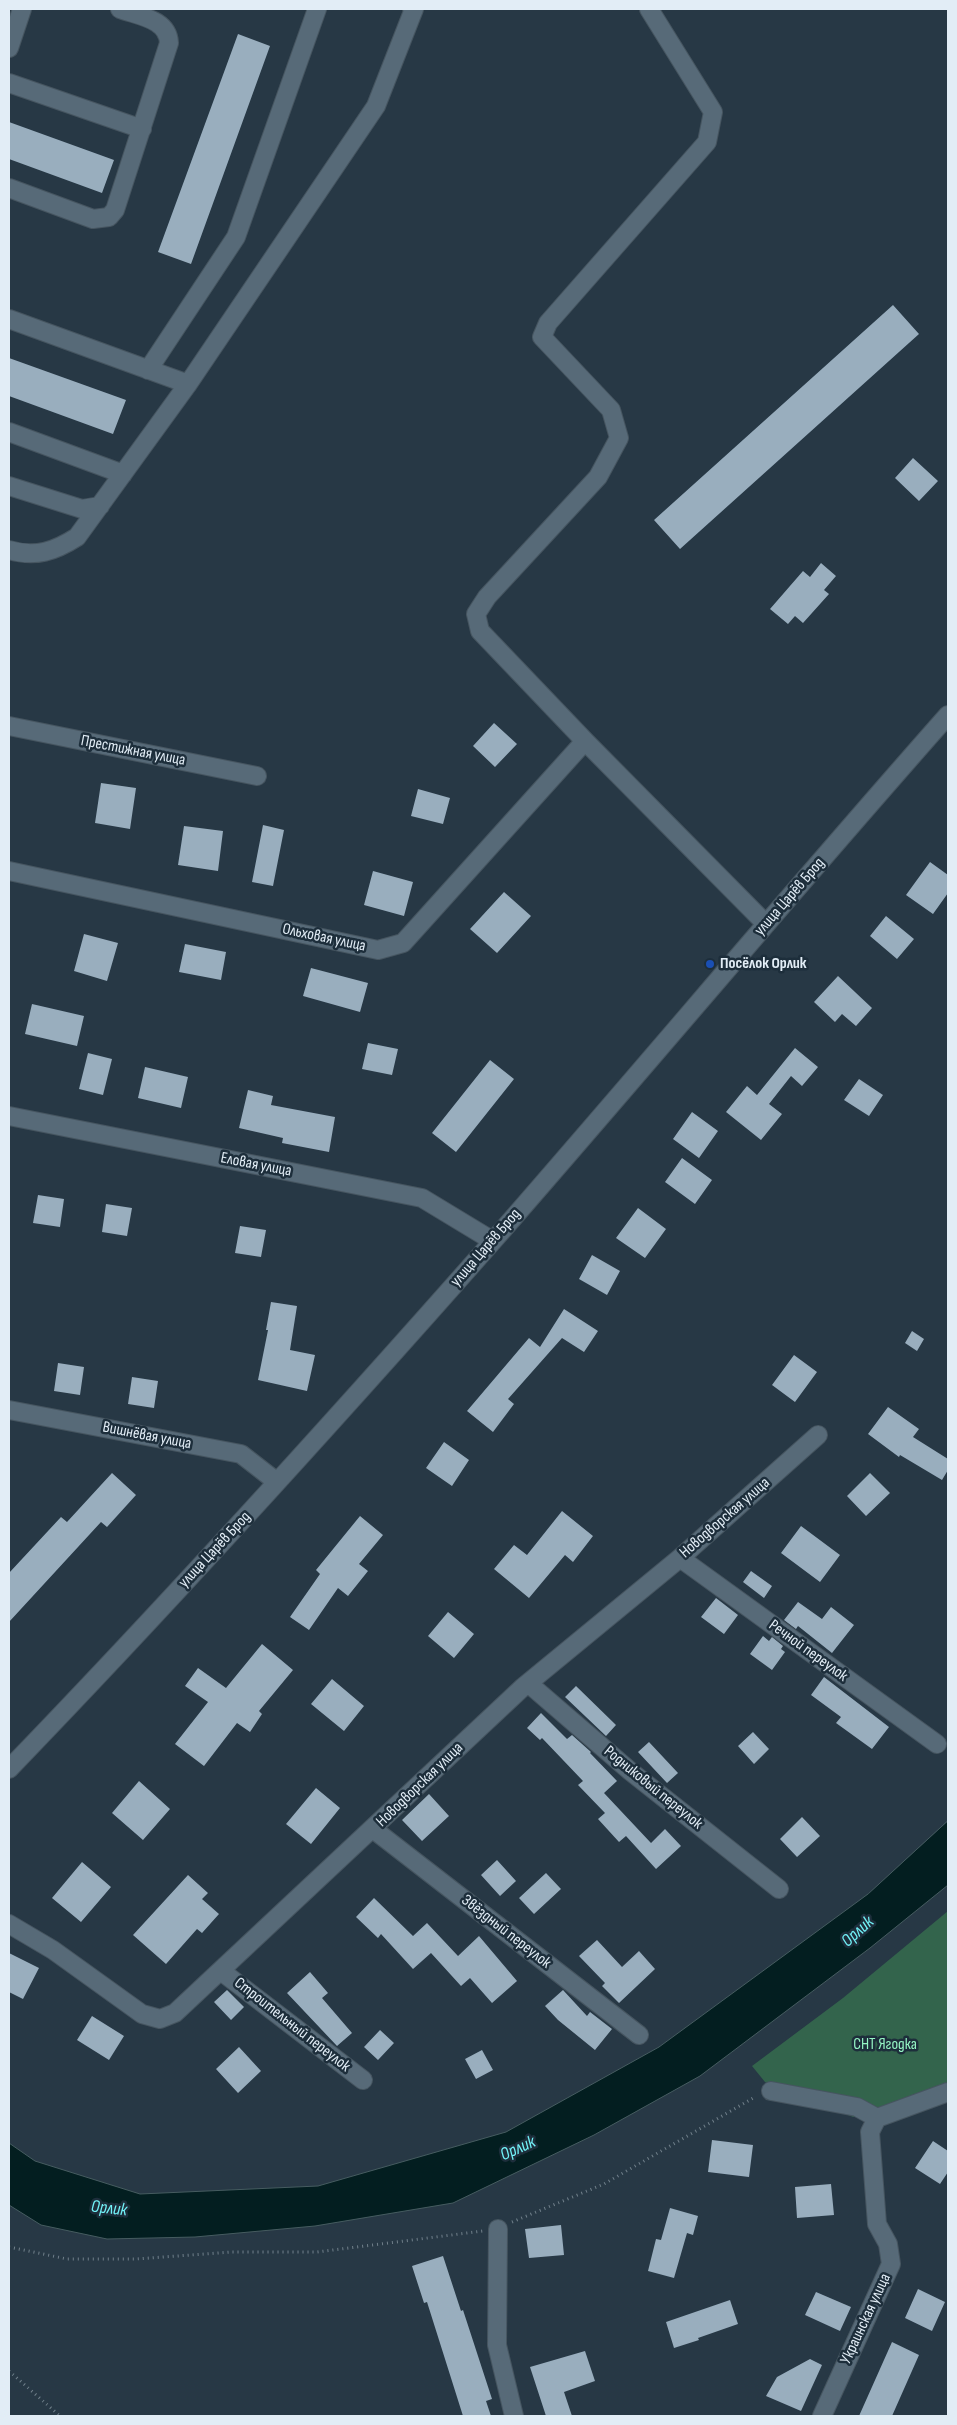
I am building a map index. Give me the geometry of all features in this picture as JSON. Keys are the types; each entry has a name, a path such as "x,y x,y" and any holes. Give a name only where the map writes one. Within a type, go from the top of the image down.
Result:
{"street":[{"path":"9,48 22,9"},
{"path":"9,188 93,219 109,217 115,210 169,43 168,34 164,27 120,9"},
{"path":"148,370 236,238 317,9"},
{"path":"11,551 45,553 61,547 77,537 100,506 188,384 376,106 413,9"},
{"path":"649,9 714,112 707,142 548,323 542,337 611,410 619,438 598,476 487,597 476,614 480,631 585,741 766,924"},
{"path":"9,83 142,129"},
{"path":"9,319 188,384"},
{"path":"9,432 123,474"},
{"path":"9,486 76,507 100,506"},
{"name":"улица Царёв Брод","path":"9,1769 110,1665 493,1241 948,715"},
{"name":"Престижная улица","path":"9,726 257,776"},
{"name":"Ольховая улица","path":"9,871 378,950 403,942 585,741"},
{"name":"Еловая улица","path":"9,1116 422,1198 493,1241"},
{"name":"Вишнёвая улица","path":"9,1410 242,1454 277,1482"},
{"name":"Новодворская улица","path":"9,1924 53,1950 142,2014 160,2019 174,2013 222,1971 528,1683 680,1558 818,1435"},
{"name":"Речной переулок","path":"680,1558 936,1744"},
{"name":"Родниковый переулок","path":"528,1683 630,1771 779,1890"},
{"name":"Звёздный переулок","path":"373,1829 639,2035"},
{"name":"Строительный переулок","path":"222,1971 362,2080"},
{"path":"771,2091 857,2107 877,2118 948,2092"},
{"name":"Украинская улица","path":"822,2416 891,2264 888,2244 877,2224 870,2132 877,2118"},
{"path":"498,2229 497,2345 514,2416"}],"path":[{"path":"9,2247 67,2259 136,2259 232,2252 317,2252 498,2229 604,2184 690,2136 744,2102 771,2091"},
{"path":"9,2372 60,2416"}],"green space":[{"name":"СНТ Ягодка","path":"948,1911 948,2096 853,2117 765,2082 752,2066 843,1998"}],"water":[{"name":"Орлик","path":"948,1821 948,1885 870,1948 700,2076 594,2135 453,2203 315,2226 195,2237 107,2239 41,2225 9,2205 9,2143 35,2161 140,2194 318,2186 506,2132 659,2047 868,1894"}],"building":[{"path":"238,34 270,46 191,264 158,252"},
{"path":"9,122 114,160 102,193 9,159"},
{"path":"893,305 919,334 680,549 654,520"},
{"path":"9,358 126,400 113,434 9,396"},
{"path":"913,458 938,481 919,501 895,478"},
{"path":"821,563 836,576 824,590 829,594 803,623 795,616 788,624 770,609 803,571 810,577"},
{"path":"494,723 517,744 495,767 473,746"},
{"path":"101,783 136,788 130,829 95,823"},
{"path":"418,789 450,798 443,824 411,816"},
{"path":"263,825 284,830 273,886 252,882"},
{"path":"184,826 223,831 218,871 178,865"},
{"path":"930,862 948,875 948,893 933,914 906,895"},
{"path":"373,871 413,882 404,916 364,905"},
{"path":"504,892 531,916 497,953 470,929"},
{"path":"886,916 914,939 897,959 870,936"},
{"path":"84,934 118,943 107,981 74,971"},
{"path":"185,944 226,952 221,980 179,972"},
{"path":"311,968 368,983 360,1012 303,996"},
{"path":"838,976 872,1008 856,1026 842,1014 835,1022 814,1002"},
{"path":"32,1004 84,1016 77,1046 25,1034"},
{"path":"368,1043 398,1049 392,1075 362,1069"},
{"path":"795,1048 818,1067 802,1086 791,1076 769,1104 782,1114 761,1140 726,1112 747,1086 757,1095"},
{"path":"88,1053 112,1059 103,1095 79,1089"},
{"path":"490,1060 514,1079 456,1152 432,1133"},
{"path":"145,1067 188,1077 181,1108 138,1098"},
{"path":"859,1079 883,1095 869,1116 844,1100"},
{"path":"248,1090 273,1096 271,1105 335,1117 329,1152 282,1143 283,1138 239,1128"},
{"path":"692,1112 718,1131 699,1158 673,1139"},
{"path":"682,1158 712,1180 695,1204 665,1182"},
{"path":"38,1195 64,1199 60,1227 33,1223"},
{"path":"106,1204 132,1208 127,1236 102,1232"},
{"path":"638,1208 666,1229 645,1258 616,1238"},
{"path":"240,1226 266,1230 261,1257 235,1253"},
{"path":"592,1255 620,1271 607,1295 579,1279"},
{"path":"271,1302 297,1306 290,1350 315,1355 307,1391 258,1380 268,1330 266,1330"},
{"path":"564,1309 598,1331 584,1352 562,1338 508,1399 514,1404 493,1432 467,1411 529,1338 540,1347"},
{"path":"912,1331 924,1339 917,1351 905,1343"},
{"path":"794,1355 817,1372 795,1402 772,1385"},
{"path":"58,1363 84,1367 80,1395 54,1391"},
{"path":"132,1377 158,1381 154,1408 128,1404"},
{"path":"888,1407 919,1429 913,1437 948,1459 948,1470 942,1480 900,1455 899,1457 868,1434"},
{"path":"444,1442 469,1460 452,1486 426,1468"},
{"path":"112,1473 136,1495 107,1527 101,1522 9,1622 9,1573 61,1517 67,1522"},
{"path":"870,1473 890,1493 866,1516 847,1496"},
{"path":"562,1511 593,1536 573,1562 565,1555 529,1598 494,1569 514,1545 527,1555"},
{"path":"360,1516 383,1535 359,1564 368,1571 348,1596 338,1588 309,1630 290,1617 320,1574 316,1570"},
{"path":"801,1526 840,1555 820,1582 781,1553"},
{"path":"751,1571 772,1586 764,1598 743,1582"},
{"path":"716,1598 738,1615 724,1634 701,1617"},
{"path":"798,1602 822,1619 831,1607 854,1625 832,1653 798,1626 796,1629 784,1620"},
{"path":"448,1612 474,1634 454,1658 428,1636"},
{"path":"763,1636 769,1641 772,1637 783,1646 781,1649 785,1652 772,1670 750,1654"},
{"path":"262,1644 293,1670 259,1711 262,1714 250,1732 237,1723 204,1766 175,1744 208,1702 185,1686 198,1668 226,1688"},
{"path":"824,1677 889,1727 872,1749 836,1723 841,1717 811,1695"},
{"path":"332,1679 364,1706 344,1731 311,1704"},
{"path":"576,1686 616,1725 606,1736 565,1697"},
{"path":"541,1713 567,1739 572,1735 591,1752 617,1781 604,1793 651,1843 665,1829 681,1846 656,1869 626,1836 619,1842 598,1819 605,1813 578,1785 583,1781 542,1738 540,1740 527,1728"},
{"path":"753,1732 769,1749 754,1764 738,1746"},
{"path":"649,1742 678,1773 667,1783 638,1752"},
{"path":"139,1781 170,1809 143,1840 112,1813"},
{"path":"316,1788 340,1808 311,1844 286,1824"},
{"path":"429,1794 449,1816 422,1841 402,1820"},
{"path":"802,1817 820,1836 797,1857 780,1839"},
{"path":"497,1860 516,1881 500,1896 481,1875"},
{"path":"82,1862 111,1887 81,1922 52,1898"},
{"path":"546,1873 561,1889 534,1914 519,1898"},
{"path":"188,1875 208,1893 202,1899 219,1914 202,1933 197,1929 166,1964 133,1935"},
{"path":"374,1898 413,1936 427,1923 458,1956 479,1936 517,1981 492,2003 470,1978 461,1986 431,1953 413,1969 381,1934 378,1938 356,1917"},
{"path":"597,1940 622,1967 639,1951 655,1969 619,2003 602,1986 605,1983 579,1956"},
{"path":"9,1953 39,1968 23,1999 9,1992"},
{"path":"310,1972 328,1993 322,1998 352,2033 337,2046 287,1993"},
{"path":"227,1990 244,2007 231,2020 214,2002"},
{"path":"563,1990 587,2016 590,2012 612,2029 595,2050 558,2020 545,2006"},
{"path":"92,2016 124,2036 109,2060 77,2040"},
{"path":"380,2030 394,2043 378,2060 364,2047"},
{"path":"239,2047 261,2071 238,2093 216,2069"},
{"path":"482,2050 493,2070 476,2079 465,2059"},
{"path":"712,2140 753,2145 749,2177 708,2172"},
{"path":"933,2141 948,2151 948,2172 940,2184 915,2168"},
{"path":"831,2184 834,2215 797,2218 795,2187"},
{"path":"670,2208 698,2216 693,2235 687,2233 674,2278 648,2271 656,2239 661,2240"},
{"path":"561,2225 564,2255 529,2258 525,2229"},
{"path":"443,2256 492,2399 486,2401 491,2416 463,2416 427,2302 424,2303 412,2266"},
{"path":"918,2289 945,2302 932,2331 905,2318"},
{"path":"816,2292 851,2307 840,2331 805,2315"},
{"path":"730,2300 738,2324 674,2348 666,2322"},
{"path":"892,2342 919,2355 892,2416 859,2416"},
{"path":"585,2351 595,2381 564,2392 572,2416 546,2416 530,2367"},
{"path":"810,2359 822,2365 801,2411 766,2396 777,2377"}],"place":[{"name":"Посёлок Орлик","path":"710,964"}]}
